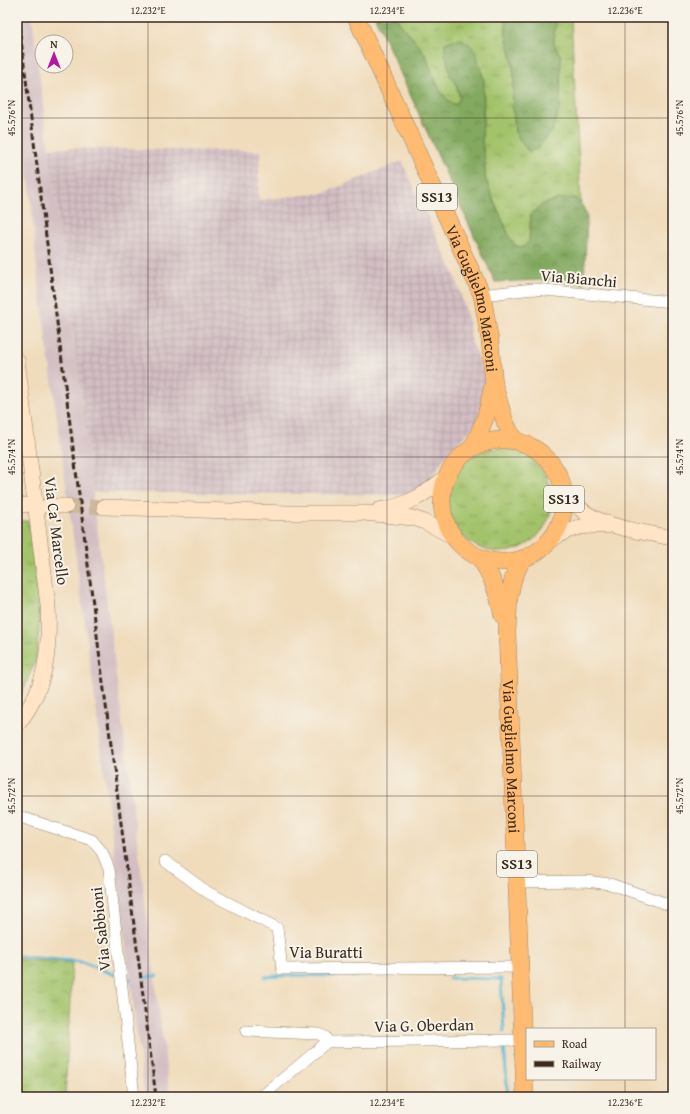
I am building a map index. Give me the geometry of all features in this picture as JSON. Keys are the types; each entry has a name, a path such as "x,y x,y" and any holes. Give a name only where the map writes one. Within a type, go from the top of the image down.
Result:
{"main road":[{"name":"Via Guglielmo Marconi","path":"356,17 482,295 490,342 494,384 505,422 511,434 519,442"},
{"name":"Via Ca' Marcello","path":"17,360 46,591 49,630 47,658 42,680 33,700 17,725"},
{"name":"Via Guglielmo Marconi","path":"473,447 486,416 494,384"},
{"name":"Via Guglielmo Marconi","path":"506,440 519,442 538,451 548,460 559,476 563,489 564,505 561,520 548,542 538,551 522,559 513,561 499,562 484,560 467,551 452,536 445,524 441,503 442,490 446,477 457,460 473,447 492,441 506,440"},
{"path":"364,513 393,508 410,502 428,492 446,477"},
{"path":"563,489 568,497 581,510 597,520 614,526 673,538"},
{"path":"48,506 66,506"},
{"path":"104,507 289,513 364,513 413,518 425,522 452,536"},
{"path":"548,542 558,534 578,527 614,526"},
{"name":"Via Guglielmo Marconi","path":"479,558 485,566 496,588 507,632"},
{"name":"Via Guglielmo Marconi","path":"522,559 513,579 509,598 507,632 525,1097"}],"street":[{"name":"Via Bianchi","path":"482,295 533,289 673,302"},
{"name":"Via Sabbioni","path":"17,816 92,840 102,852 109,869 134,1097"},
{"name":"Via Buratti","path":"165,861 207,892 277,928 282,969 519,967"},
{"path":"517,882 586,881 610,884 673,906"},
{"name":"Via G. Oberdan","path":"246,1032 319,1034 325,1037 327,1042 522,1040"},
{"path":"260,1097 327,1042"}],"shaded area":[{"path":"17,17 32,17 34,34 34,74 39,74 170,1097 145,1097 93,684 38,278 29,180 17,90"},
{"path":"49,148 260,151 258,200 324,193 402,161 456,279 467,316 472,343 485,374 483,407 476,424 445,456 427,485 407,495 93,492"}],"green space":[{"path":"375,17 396,17 426,56 442,93 455,105 460,98 455,82 450,75 445,51 445,43 462,39 475,50 484,80 482,143 485,160 485,177 511,240 516,246 524,247 529,241 531,214 543,204 558,199 575,198 583,207 587,218 584,284 539,280 495,282"},
{"path":"396,17 505,17 514,75 512,109 515,132 524,146 546,137 552,131 561,57 554,44 555,20 563,17 571,18 581,203 575,198 543,204 531,214 529,241 524,247 516,246 511,240 485,177 485,160 482,143 484,98 482,73 479,65 450,75 455,82 460,99 455,105 446,98 439,89 426,56"},
{"path":"505,17 605,17 567,18 555,20 554,44 561,57 560,107 552,131 537,149 529,152 515,132 512,109 514,75 512,58 506,35"},
{"path":"500,448 520,452 537,463 548,480 552,500 548,520 537,537 520,548 500,552 480,548 463,537 452,520 448,500 452,480 463,463 480,452"},
{"path":"17,521 29,521 40,618 36,660 17,704"},
{"path":"17,959 72,963 65,1097 17,1097"}],"water":[{"path":"17,611 22,638 17,656"}],"waterway":[{"path":"17,956 82,962 115,975"},
{"path":"265,977 289,975 336,976"},
{"path":"146,977 156,976"},
{"path":"352,977 359,976"},
{"path":"449,978 501,979 504,1032"},
{"path":"125,979 130,979"},
{"path":"504,1046 508,1097"}],"tunnel":[{"path":"66,506 104,507"}],"railway":[{"path":"18,17 156,1097"}]}
